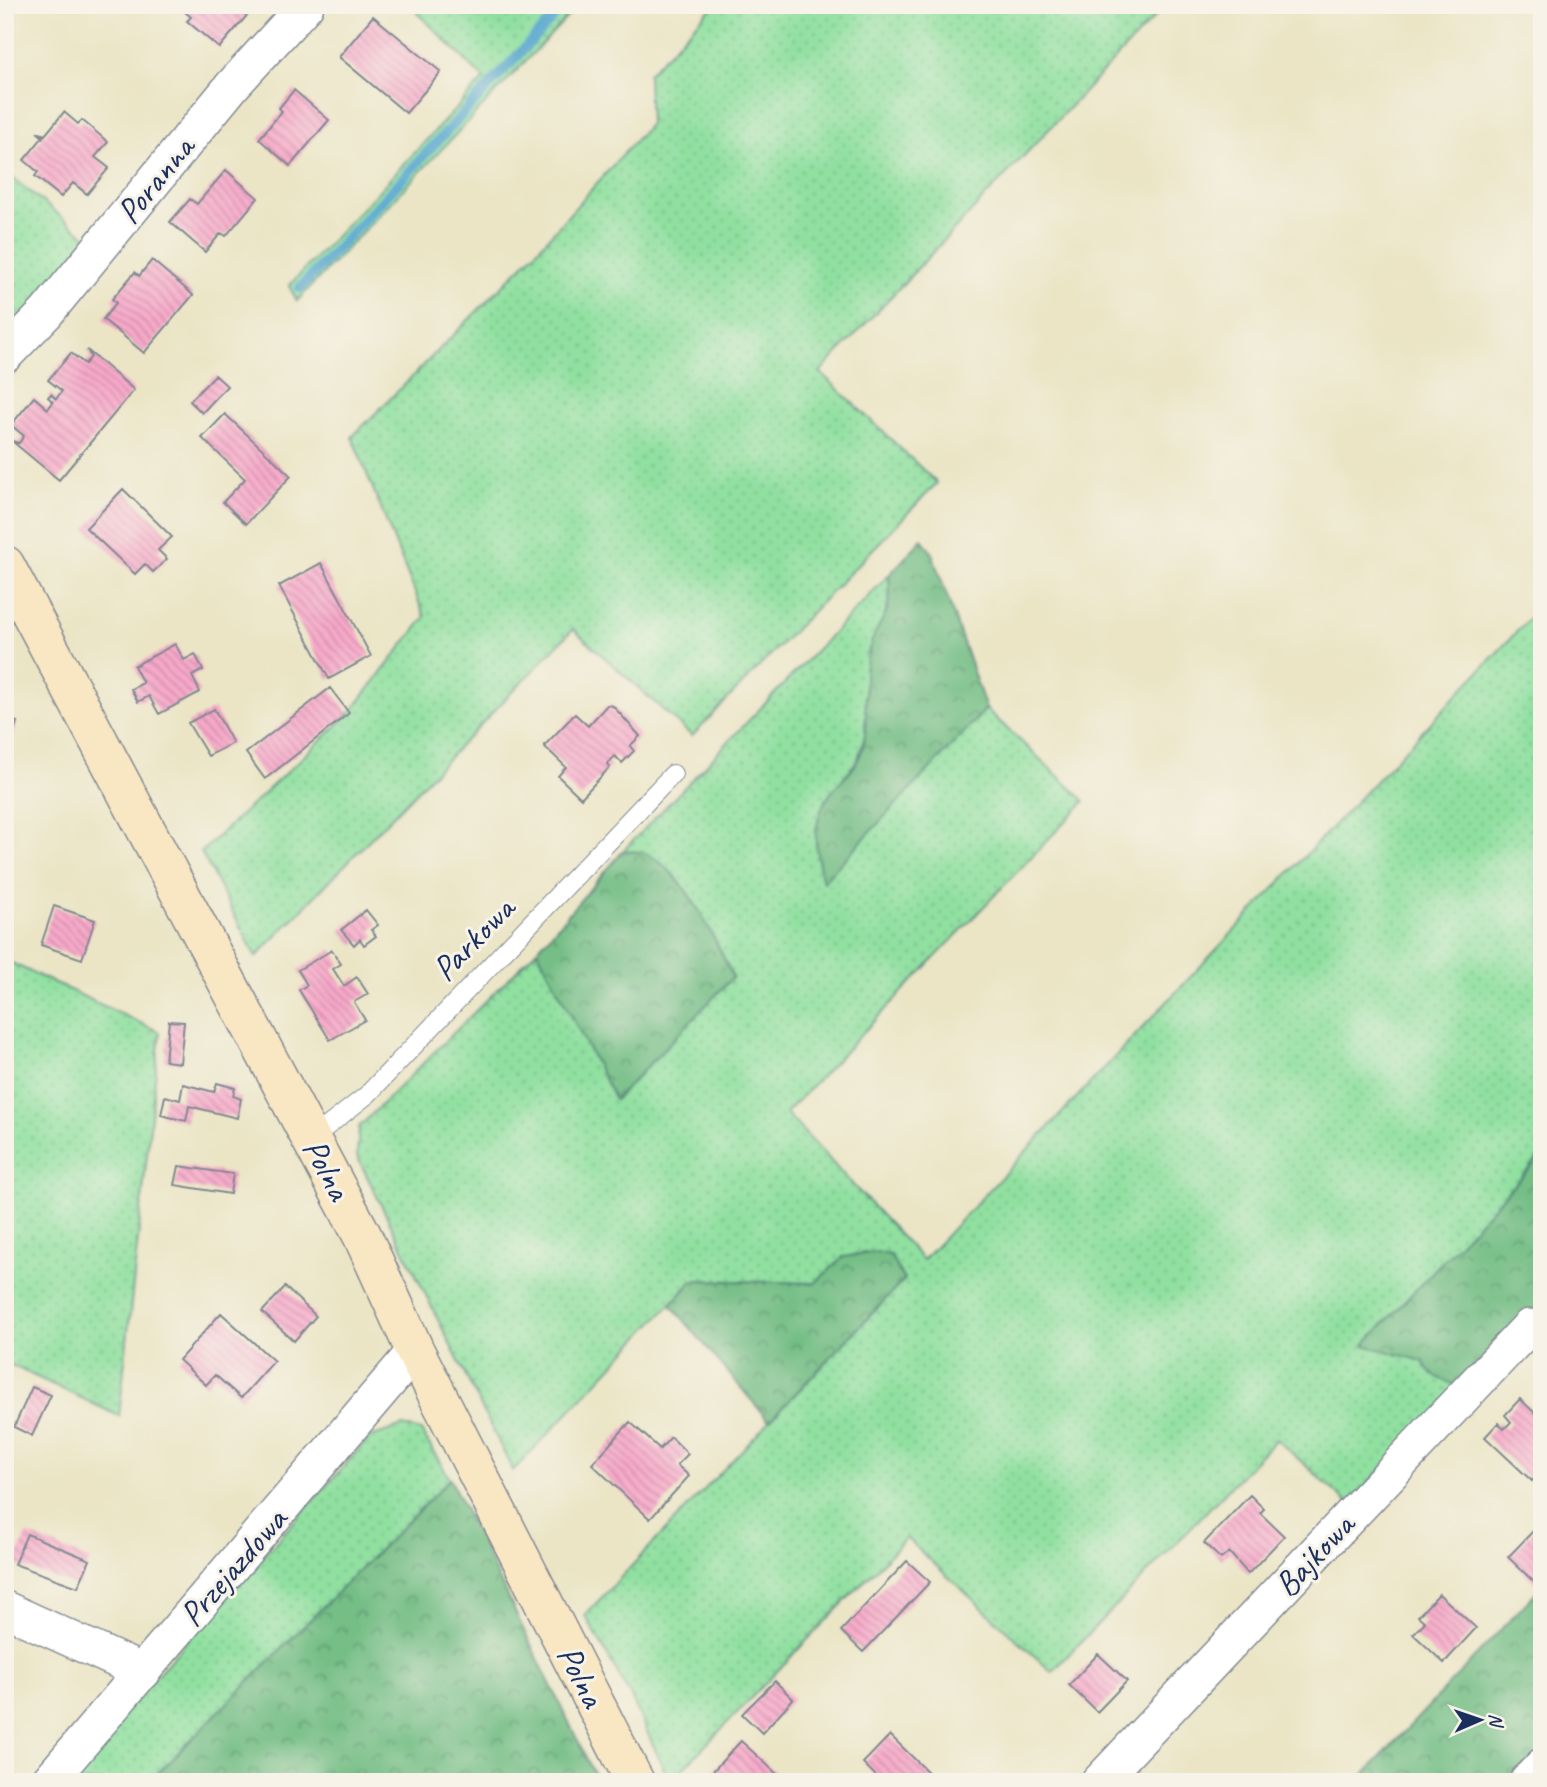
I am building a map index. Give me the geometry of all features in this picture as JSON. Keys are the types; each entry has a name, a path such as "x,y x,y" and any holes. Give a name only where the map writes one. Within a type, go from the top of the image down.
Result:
{"street":[{"name":"Poranna","path":"5,355 46,313 232,86 306,5"},
{"name":"Polna","path":"5,565 362,1235 415,1351 635,1782"},
{"name":"Bajkowa","path":"1099,1782 1529,1327"},
{"name":"Przejazdowa","path":"48,1782 415,1351"},
{"path":"5,1608 143,1672"},
{"path":"1527,1782 1542,1766"}],"lane":[{"name":"Parkowa","path":"311,1139 368,1095 673,774"}],"green space":[{"path":"410,5 579,5 297,301 289,286 484,79"},
{"path":"714,5 1166,5 820,372 937,483 692,736 573,629 256,957 201,852 349,714 425,617 352,437 532,256 650,124 648,74"},
{"path":"5,172 88,238 5,337"},
{"path":"922,539 932,553 986,709 823,882 816,846 820,812 833,790 855,766 862,749 866,721 866,664 873,639 887,609 889,575"},
{"path":"889,575 891,597 887,617 869,649 865,736 857,761 831,793 820,813 823,881 986,709 1085,801 786,1113 923,1260 1542,605 1542,1155 1364,1345 1415,1357 1461,1387 1349,1504 1276,1439 1052,1672 906,1538 670,1782 632,1699 585,1615 904,1280 890,1255 866,1253 840,1261 815,1283 693,1280 513,1471 357,1156 359,1127 537,950 615,1099 711,933 684,889 666,868 645,854 623,851"},
{"path":"623,851 645,853 660,862 673,875 697,908 733,977 615,1100 537,950"},
{"path":"5,960 160,1032 119,1416 5,1362"},
{"path":"1542,1155 1542,1302 1461,1387 1434,1375 1423,1361 1364,1345"},
{"path":"877,1252 890,1255 904,1280 769,1421 671,1305 693,1280 815,1283 843,1257"},
{"path":"403,1426 421,1431 450,1479 149,1782 61,1782 370,1437"},
{"path":"450,1479 598,1782 149,1782"},
{"path":"1542,1586 1542,1753 1514,1782 1357,1782"}],"building":[{"path":"177,5 242,5 250,12 219,48 187,21 191,17"},
{"path":"373,16 441,72 406,113 339,57"},
{"path":"294,90 329,120 290,166 259,139 282,111 279,108"},
{"path":"64,112 78,124 82,120 108,142 95,157 109,168 87,194 73,183 61,197 35,176 38,172 24,160 43,137 37,132 45,135"},
{"path":"226,170 258,198 226,236 221,233 205,252 170,222 190,199 197,204"},
{"path":"152,260 193,295 144,353 103,319 116,303 112,299 135,272 139,276"},
{"path":"87,350 134,390 59,480 12,441 19,443 24,436 11,425 34,397 48,409 53,402 48,397 51,394 56,399 62,391 48,380 71,353 85,364 91,357"},
{"path":"215,375 227,386 202,413 190,401"},
{"path":"225,414 291,476 246,524 223,502 245,479 202,438"},
{"path":"123,489 172,537 158,550 167,559 153,572 145,564 135,574 86,528"},
{"path":"321,563 371,656 329,679 279,586"},
{"path":"175,644 184,660 195,654 203,670 192,676 200,692 159,714 149,696 138,702 131,689 143,683 134,666"},
{"path":"330,688 349,713 265,779 246,753"},
{"path":"607,705 613,706 640,736 630,746 634,751 622,763 615,756 607,764 610,767 581,798 558,776 566,767 544,746 575,714 588,726"},
{"path":"214,709 233,743 208,756 188,723"},
{"path":"5,718 17,722 6,758 5,758"},
{"path":"54,906 95,920 82,959 41,945"},
{"path":"366,910 378,925 371,930 376,936 364,945 360,939 354,945 341,930"},
{"path":"332,950 341,964 333,969 344,986 357,977 368,994 354,1002 365,1020 330,1040 299,990 307,985 298,970"},
{"path":"169,1021 184,1022 180,1063 165,1061"},
{"path":"217,1083 235,1088 233,1096 241,1099 237,1118 189,1106 186,1121 161,1115 165,1096 180,1100 183,1084 214,1092"},
{"path":"179,1166 233,1174 230,1194 175,1185"},
{"path":"285,1287 316,1316 294,1341 262,1312"},
{"path":"221,1313 274,1361 241,1398 215,1375 206,1385 179,1360"},
{"path":"32,1387 51,1395 32,1436 14,1427"},
{"path":"1520,1399 1536,1414 1542,1408 1542,1471 1532,1481 1485,1437 1498,1423 1504,1429 1511,1422 1505,1415"},
{"path":"630,1422 660,1449 671,1437 688,1454 677,1465 689,1476 650,1519 592,1464"},
{"path":"1250,1495 1264,1509 1260,1513 1284,1536 1248,1574 1229,1552 1221,1559 1204,1543"},
{"path":"1537,1527 1542,1532 1542,1576 1535,1583 1508,1557"},
{"path":"27,1534 90,1560 78,1587 14,1564"},
{"path":"907,1561 930,1582 863,1652 841,1631"},
{"path":"1439,1594 1476,1628 1444,1663 1413,1634 1425,1622 1418,1616"},
{"path":"1098,1654 1127,1681 1097,1712 1069,1685"},
{"path":"775,1681 793,1699 762,1733 742,1714"},
{"path":"890,1735 936,1780 935,1782 882,1782 863,1763"},
{"path":"741,1741 777,1774 770,1782 720,1782 711,1773"}],"waterway":[{"path":"300,288 565,5"}]}
